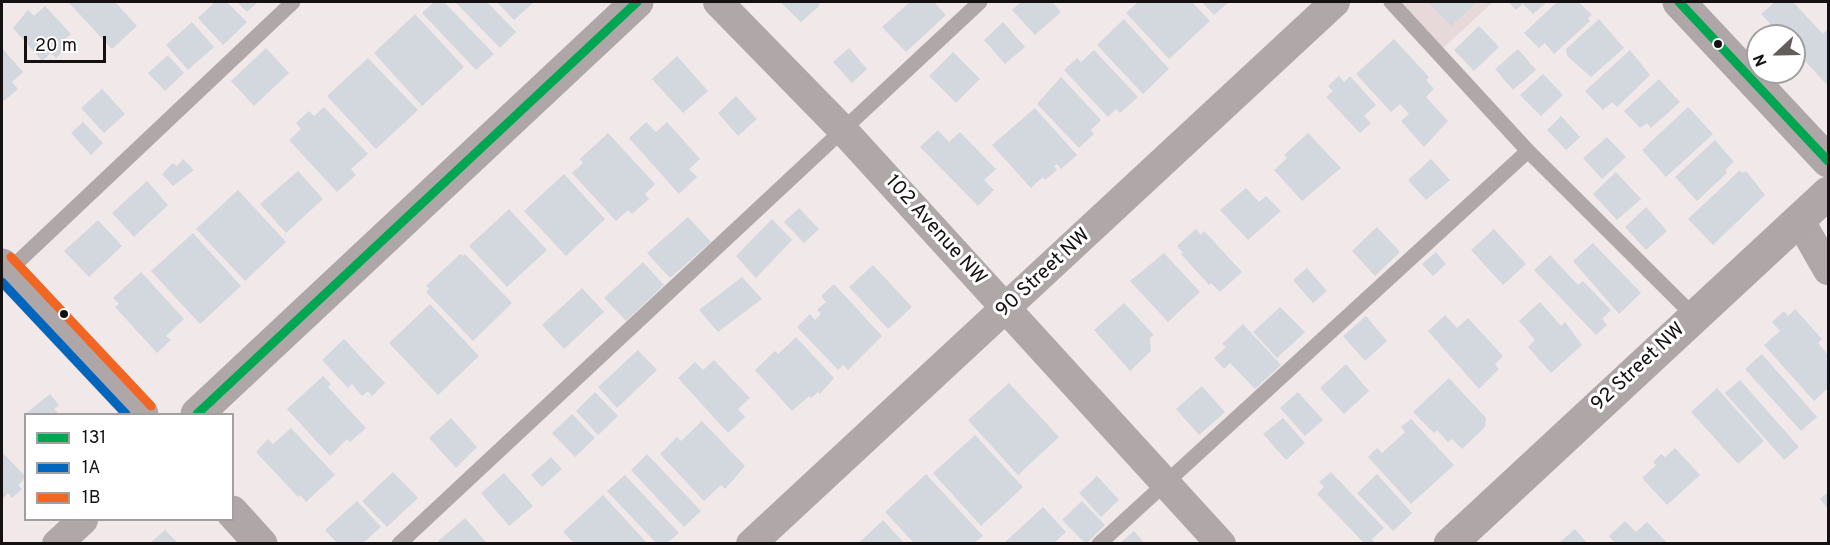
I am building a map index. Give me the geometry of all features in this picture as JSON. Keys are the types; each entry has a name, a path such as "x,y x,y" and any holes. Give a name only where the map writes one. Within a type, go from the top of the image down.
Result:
{"street":[{"path":"198,413 637,2"},
{"name":"102 Avenue NW","path":"718,2 842,129 1221,543"},
{"name":"90 Street NW","path":"750,543 1006,309 1335,2"},
{"path":"1682,3 1828,161"},
{"name":"92 Street NW","path":"1450,543 1828,193"},
{"path":"1800,221 1828,270"},
{"path":"4,272 141,413"},
{"path":"234,514 261,543"},
{"path":"57,543 81,521"}],"lane":[{"path":"4,272 292,2"},
{"path":"399,543 980,2"},
{"path":"1391,2 1528,151 1695,317"},
{"path":"1100,543 1528,151"}],"shaded area":[{"path":"1401,2 1493,2 1443,48"}],"building":[{"path":"68,2 115,2 137,26 112,49"},
{"path":"215,2 227,2 247,22 223,45 198,18"},
{"path":"237,2 258,2 247,12"},
{"path":"434,2 444,2 494,54 476,70 422,13"},
{"path":"455,2 487,2 516,32 500,48"},
{"path":"497,2 534,2 514,20"},
{"path":"780,2 818,2 820,5 801,22"},
{"path":"910,2 934,2 946,15 906,52 882,27"},
{"path":"1021,2 1052,2 1061,12 1035,35 1012,10"},
{"path":"1138,2 1192,2 1210,21 1169,59 1126,13"},
{"path":"1202,2 1229,2 1214,15"},
{"path":"1428,2 1477,2 1451,26"},
{"path":"1508,2 1547,2 1533,14 1523,4 1516,10"},
{"path":"1557,2 1579,2 1592,15 1588,18 1590,21 1554,54 1545,43 1539,48 1524,33"},
{"path":"1775,2 1793,2 1823,34 1828,29 1828,86 1806,62 1806,24 1771,24 1761,14"},
{"path":"45,6 71,34 65,39 70,45 56,58 51,53 42,61 13,28 28,10 34,16"},
{"path":"415,14 464,67 422,106 374,53"},
{"path":"1124,19 1169,69 1143,94 1097,45"},
{"path":"1599,19 1624,48 1591,77 1567,56 1566,49"},
{"path":"192,22 214,47 188,70 166,45"},
{"path":"1003,22 1025,47 1005,64 984,40"},
{"path":"1479,26 1499,47 1474,71 1454,50"},
{"path":"1394,39 1429,77 1426,80 1434,89 1426,97 1448,121 1424,147 1401,121 1409,114 1400,104 1391,112 1356,74"},
{"path":"2,48 23,72 12,82 18,89 4,101 2,97"},
{"path":"266,48 289,73 254,106 231,81"},
{"path":"849,48 867,69 852,83 833,62"},
{"path":"1518,49 1536,70 1513,90 1495,69"},
{"path":"1094,50 1138,97 1120,113 1116,109 1108,117 1064,70 1077,58 1081,62"},
{"path":"1630,50 1650,75 1617,107 1612,102 1603,110 1585,91"},
{"path":"953,52 980,79 956,103 929,76"},
{"path":"168,55 184,73 165,91 148,73"},
{"path":"677,56 708,91 683,113 652,79"},
{"path":"368,58 418,110 376,149 327,96"},
{"path":"1543,74 1563,95 1541,116 1520,95"},
{"path":"1339,76 1344,82 1350,76 1376,105 1364,116 1371,123 1360,133 1326,97 1333,91 1328,86"},
{"path":"1061,77 1101,120 1091,130 1094,134 1079,148 1037,104"},
{"path":"1659,79 1680,102 1651,128 1647,123 1640,128 1624,111"},
{"path":"102,89 125,114 104,133 81,108"},
{"path":"736,96 757,119 738,136 718,113"},
{"path":"324,107 368,154 351,169 356,175 337,192 289,140 301,129 296,123 309,111 314,116"},
{"path":"1688,107 1713,134 1666,177 1642,150"},
{"path":"1035,108 1077,155 1061,169 1057,164 1054,166 1057,170 1045,180 1043,177 1031,188 992,145"},
{"path":"1561,116 1580,137 1566,150 1547,130"},
{"path":"83,122 103,143 91,155 71,133"},
{"path":"646,122 656,132 667,122 700,159 689,169 697,177 679,194 629,138"},
{"path":"938,130 949,142 960,132 996,169 984,180 994,190 978,206 920,147"},
{"path":"608,133 655,184 645,194 649,199 632,214 628,210 616,221 572,173 583,163 580,159"},
{"path":"1308,133 1341,168 1302,201 1274,170 1287,158 1284,155"},
{"path":"1607,137 1626,157 1602,179 1583,158"},
{"path":"1715,140 1734,162 1725,170 1727,173 1697,201 1675,177"},
{"path":"183,159 194,170 173,186 162,174 173,163 177,166"},
{"path":"1431,159 1450,180 1426,200 1408,180"},
{"path":"1740,170 1742,173 1746,171 1765,195 1713,245 1688,219"},
{"path":"298,171 323,199 286,233 260,204"},
{"path":"1616,172 1641,199 1617,220 1593,194"},
{"path":"564,174 605,219 566,256 524,211"},
{"path":"147,181 168,205 134,237 112,213"},
{"path":"1246,188 1259,202 1266,196 1281,211 1248,240 1220,210"},
{"path":"238,190 286,242 245,281 196,229"},
{"path":"1646,207 1667,231 1646,250 1625,227"},
{"path":"799,208 819,229 804,243 784,222"},
{"path":"509,209 547,250 507,287 469,246"},
{"path":"688,217 711,242 670,278 647,253"},
{"path":"772,219 792,240 756,278 736,256"},
{"path":"98,220 122,246 89,277 64,251"},
{"path":"1377,227 1400,252 1375,276 1352,251"},
{"path":"1196,229 1201,235 1204,231 1242,272 1220,292 1211,283 1209,285 1181,254 1183,253 1177,246"},
{"path":"1494,229 1526,264 1503,285 1471,250"},
{"path":"193,233 241,286 200,324 151,271"},
{"path":"1593,243 1641,293 1619,314 1573,261"},
{"path":"1436,252 1446,264 1433,276 1422,264"},
{"path":"1164,253 1200,292 1168,322 1130,281"},
{"path":"460,254 463,256 465,254 512,303 473,341 426,292 429,289 426,286"},
{"path":"1550,255 1578,285 1583,281 1611,310 1602,319 1607,325 1596,335 1534,270"},
{"path":"643,262 664,285 626,321 604,298"},
{"path":"873,265 912,307 888,329 849,287"},
{"path":"1307,268 1327,291 1313,303 1293,280"},
{"path":"141,272 184,319 166,336 171,340 157,353 115,307 119,304 113,298"},
{"path":"742,277 762,299 718,332 699,310"},
{"path":"834,284 882,336 848,370 843,365 838,370 797,327 810,314 815,320 821,314 817,310 826,302 821,296"},
{"path":"582,288 604,312 564,349 542,325"},
{"path":"1540,302 1561,326 1565,322 1582,345 1551,373 1528,347 1535,340 1519,321"},
{"path":"1124,303 1154,335 1150,338 1151,351 1130,371 1094,330"},
{"path":"430,304 479,356 438,395 389,343"},
{"path":"1280,307 1305,332 1277,358 1253,332"},
{"path":"1795,309 1822,339 1818,343 1828,355 1826,359 1828,388 1814,401 1764,345 1780,331 1772,322 1784,311 1788,316"},
{"path":"1445,315 1457,328 1468,318 1503,356 1495,364 1499,369 1479,389 1428,331"},
{"path":"1366,316 1387,341 1365,361 1343,336"},
{"path":"1243,324 1281,365 1255,389 1230,363 1224,369 1214,358 1226,347 1222,344"},
{"path":"796,337 834,378 820,394 818,392 811,398 809,396 792,411 755,370 775,351 778,354"},
{"path":"344,339 385,383 372,396 368,391 362,396 352,384 348,388 322,360"},
{"path":"638,350 657,370 617,408 598,387"},
{"path":"1762,354 1817,417 1801,431 1745,369"},
{"path":"714,360 750,398 738,409 745,417 728,433 678,378 695,362 703,370"},
{"path":"1346,364 1369,391 1344,414 1320,388"},
{"path":"323,376 331,384 328,387 366,428 350,442 347,439 330,456 287,409"},
{"path":"1449,378 1486,418 1485,427 1462,449 1452,439 1448,442 1437,430 1434,433 1413,412"},
{"path":"1740,380 1799,447 1784,460 1725,393"},
{"path":"1009,383 1059,437 1018,475 968,420"},
{"path":"1202,386 1225,412 1199,435 1176,409"},
{"path":"1717,388 1764,441 1738,464 1691,412"},
{"path":"595,392 618,416 598,435 576,411"},
{"path":"1298,392 1323,420 1305,436 1280,408"},
{"path":"50,394 59,405 54,409 58,413 26,413"},
{"path":"572,414 595,438 575,457 552,433"},
{"path":"451,418 477,447 456,468 429,438"},
{"path":"1283,418 1305,443 1286,460 1263,434"},
{"path":"1411,419 1454,465 1411,504 1368,457 1377,448 1382,453 1405,432 1401,427"},
{"path":"702,421 745,466 725,489 721,485 704,501 660,454 677,437 681,441"},
{"path":"291,428 335,475 306,502 300,495 298,497 256,452 268,439 273,444"},
{"path":"975,435 1023,487 981,526 933,473"},
{"path":"1675,448 1700,475 1667,505 1642,478 1656,465 1653,462 1661,454 1665,457"},
{"path":"2,452 24,475 24,479 18,485 22,489 12,498 8,493 2,500"},
{"path":"647,454 701,511 684,527 631,470"},
{"path":"551,457 562,469 542,487 531,475"},
{"path":"393,472 418,498 387,527 362,501"},
{"path":"1331,472 1384,528 1372,539 1374,543 1364,543 1317,494 1324,487 1319,482"},
{"path":"504,473 533,506 509,526 481,493"},
{"path":"926,474 983,536 974,543 914,543 885,512"},
{"path":"1377,474 1412,513 1393,531 1357,493"},
{"path":"625,475 679,533 667,543 656,543 607,491"},
{"path":"1097,476 1119,500 1101,517 1079,493"},
{"path":"1828,492 1828,509 1820,499"},
{"path":"603,495 647,543 574,543 563,532"},
{"path":"357,501 381,527 363,543 337,543 325,530"},
{"path":"1082,501 1105,525 1086,544 1062,520"},
{"path":"1043,507 1066,532 1054,543 1004,543"},
{"path":"465,518 486,542 441,543 438,541"},
{"path":"883,520 904,543 858,543 863,539"},
{"path":"1625,521 1636,532 1647,522 1667,543 1615,543 1609,536"},
{"path":"1575,529 1587,543 1559,543"},
{"path":"165,530 178,543 150,543"},
{"path":"1134,531 1144,543 1120,543"}],"transit line":[{"name":"131","path":"198,413 637,2"},
{"name":"131","path":"1679,2 1828,161"},
{"name":"1B","path":"11,257 151,406"},
{"name":"1A","path":"2,282 125,413"}]}
